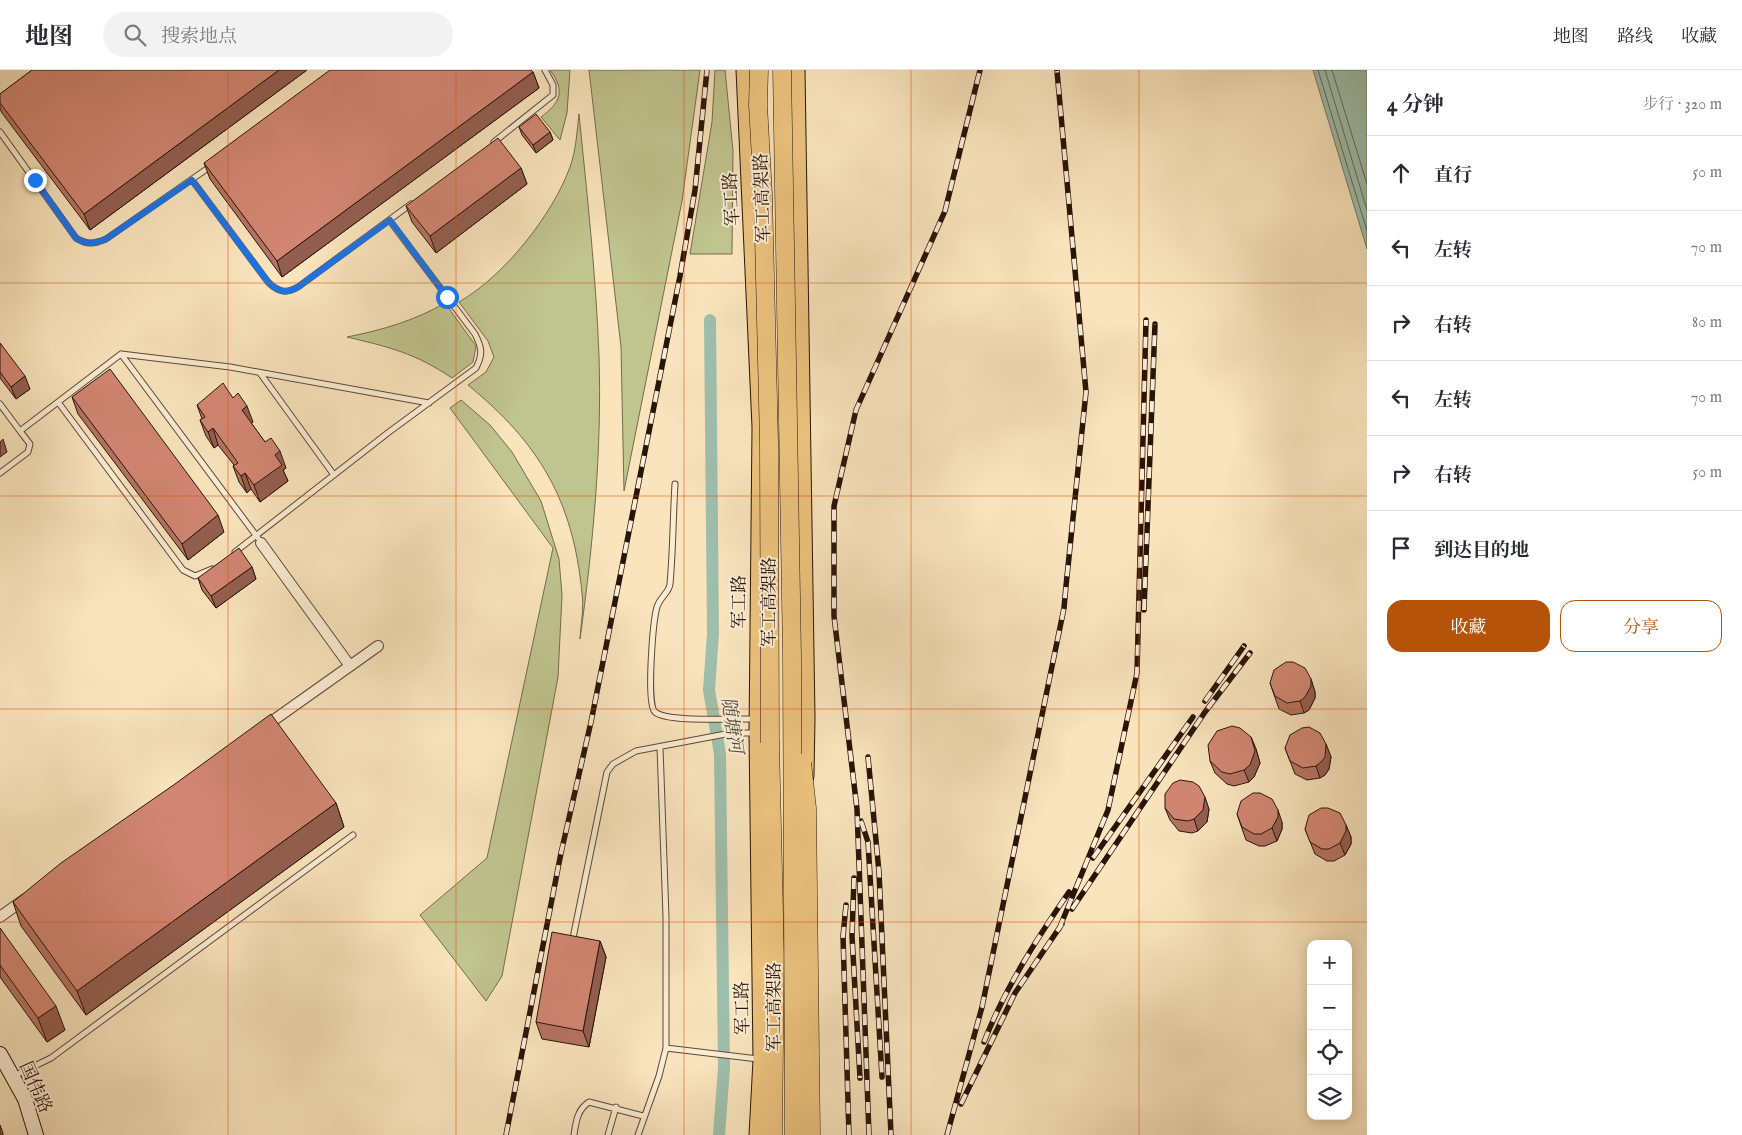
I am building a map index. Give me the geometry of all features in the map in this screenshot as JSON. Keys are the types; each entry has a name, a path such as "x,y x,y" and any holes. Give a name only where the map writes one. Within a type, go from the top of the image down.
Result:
{"highway":[{"path":"753,70 758,105"},
{"name":"军工高架路","path":"759,70 758,105 763,194 769,442 770,743 775,956 773,1135"},
{"name":"军工高架路","path":"782,70 792,656 794,1135"},
{"path":"792,656 807,808 811,1135"}],"main road":[{"name":"军工路","path":"744,70 760,427 757,726 761,1060 757,1135"},
{"path":"797,70 807,725 802,979 805,1086 801,1135"}],"street":[{"path":"258,540 350,666"},
{"path":"255,733 378,646"},
{"path":"0,918 32,894"},
{"name":"国伟路","path":"0,1054 25,1099 36,1135"}],"lane":[{"path":"492,144 552,95 553,85 545,70"},
{"path":"0,132 76,238 84,243 93,244 106,239 216,163"},
{"path":"192,180 268,282 281,292 290,292 298,287 413,203"},
{"path":"227,558 258,540 334,475 476,368 482,356 482,347 390,220"},
{"path":"20,431 122,354 260,373 429,403"},
{"path":"122,354 258,540"},
{"path":"260,373 334,475"},
{"path":"58,402 183,570 195,576 219,564"},
{"path":"0,404 30,444 28,452 0,473"},
{"path":"675,484 670,586 657,607 650,682 651,706 662,715 692,719 728,718 774,733"},
{"path":"782,718 807,725"},
{"path":"573,938 608,772 612,764 624,756 660,746 731,733 774,719"},
{"path":"782,733 807,725"},
{"path":"638,1135 643,1116 659,1076 666,1048 665,899 660,746"},
{"path":"13,1077 51,1058 353,835"},
{"path":"666,1048 761,1060"},
{"path":"574,1135 577,1118 583,1106 589,1102 616,1107 643,1116"},
{"path":"608,1135 616,1107"}],"green space":[{"path":"550,70 570,70 567,113 560,140 541,117 553,107 559,96 558,84"},
{"path":"589,70 700,70 682,201 624,491 621,347"},
{"path":"715,70 725,70 733,151 732,254 690,254 712,122"},
{"path":"579,114 596,295 600,392 596,498 580,639 583,599 570,529 561,502 533,452 493,407 468,385 486,372 494,357 488,341 459,302 493,277 525,243 539,224 562,186 570,167 576,141"},
{"path":"445,303 476,346 473,362 452,378 439,369 414,357 376,344 347,337 398,324 422,315"},
{"path":"461,400 490,425 512,452 541,501 559,559 562,595 558,677 502,976 486,1001 420,915 487,858 553,548 450,408"}],"water":[{"path":"1313,70 1367,70 1367,249"}],"building":[{"path":"32,70 279,70 84,214 0,103 0,94"},
{"path":"330,70 531,70 533,72 277,261 204,163"},
{"path":"536,114 550,132 533,145 519,127"},
{"path":"498,138 521,168 430,236 406,206"},
{"path":"0,343 25,376 11,387 0,372"},
{"path":"110,369 218,515 182,544 72,397"},
{"path":"223,383 233,398 238,393 247,406 242,410 265,442 271,438 280,451 275,455 282,465 254,485 245,473 241,476 233,466 238,463 213,428 208,432 200,420 205,417 197,405"},
{"path":"239,548 252,567 211,596 198,578"},
{"path":"1286,662 1293,662 1305,668 1311,679 1311,686 1305,697 1300,701 1287,703 1275,696 1270,683 1274,670"},
{"path":"271,714 336,803 77,991 13,902 61,863 175,784"},
{"path":"1232,726 1240,728 1251,737 1255,751 1250,765 1244,770 1230,774 1222,772 1210,761 1208,745 1217,731"},
{"path":"1309,727 1320,733 1326,744 1325,757 1316,766 1303,768 1290,761 1285,748 1290,735 1302,728"},
{"path":"1180,780 1193,782 1199,786 1205,797 1203,810 1194,819 1188,821 1174,819 1165,808 1165,794 1173,783"},
{"path":"1253,793 1260,793 1272,799 1278,810 1278,817 1272,828 1261,834 1254,834 1242,827 1237,814 1241,801"},
{"path":"1321,808 1328,808 1340,813 1346,825 1346,831 1340,843 1329,849 1322,849 1310,842 1305,829 1309,815"},
{"path":"0,928 56,1006 38,1018 0,965"},
{"path":"552,932 600,941 583,1031 536,1022"}],"waterway":[{"name":"随塘河","path":"710,320 713,633 709,690 720,754 724,1068 719,1135"}],"railway":[{"path":"506,1135 561,853 591,722 680,276 695,190 707,70"},
{"path":"869,1135 857,809 834,616 834,506 856,410 945,211 980,70"},
{"path":"947,1135 982,1007 1064,608 1086,392 1057,71"},
{"path":"1059,929 1108,810 1137,673 1146,320"},
{"path":"1144,610 1155,324"},
{"path":"1205,701 1244,646"},
{"path":"1072,909 1205,712 1250,653"},
{"path":"1093,858 1193,717"},
{"path":"868,757 879,872 891,1135"},
{"path":"861,821 868,842 882,1077"},
{"path":"854,878 852,936 860,1078"},
{"path":"984,1042 1001,1003 1022,965 1069,892"},
{"path":"846,905 843,936 849,1135"},
{"path":"961,1104 1015,993 1062,924"}],"route":[{"path":"35,180 76,238 84,243 93,244 106,239 192,180 268,282 281,292 290,292 298,287 390,220 447,297"}]}
